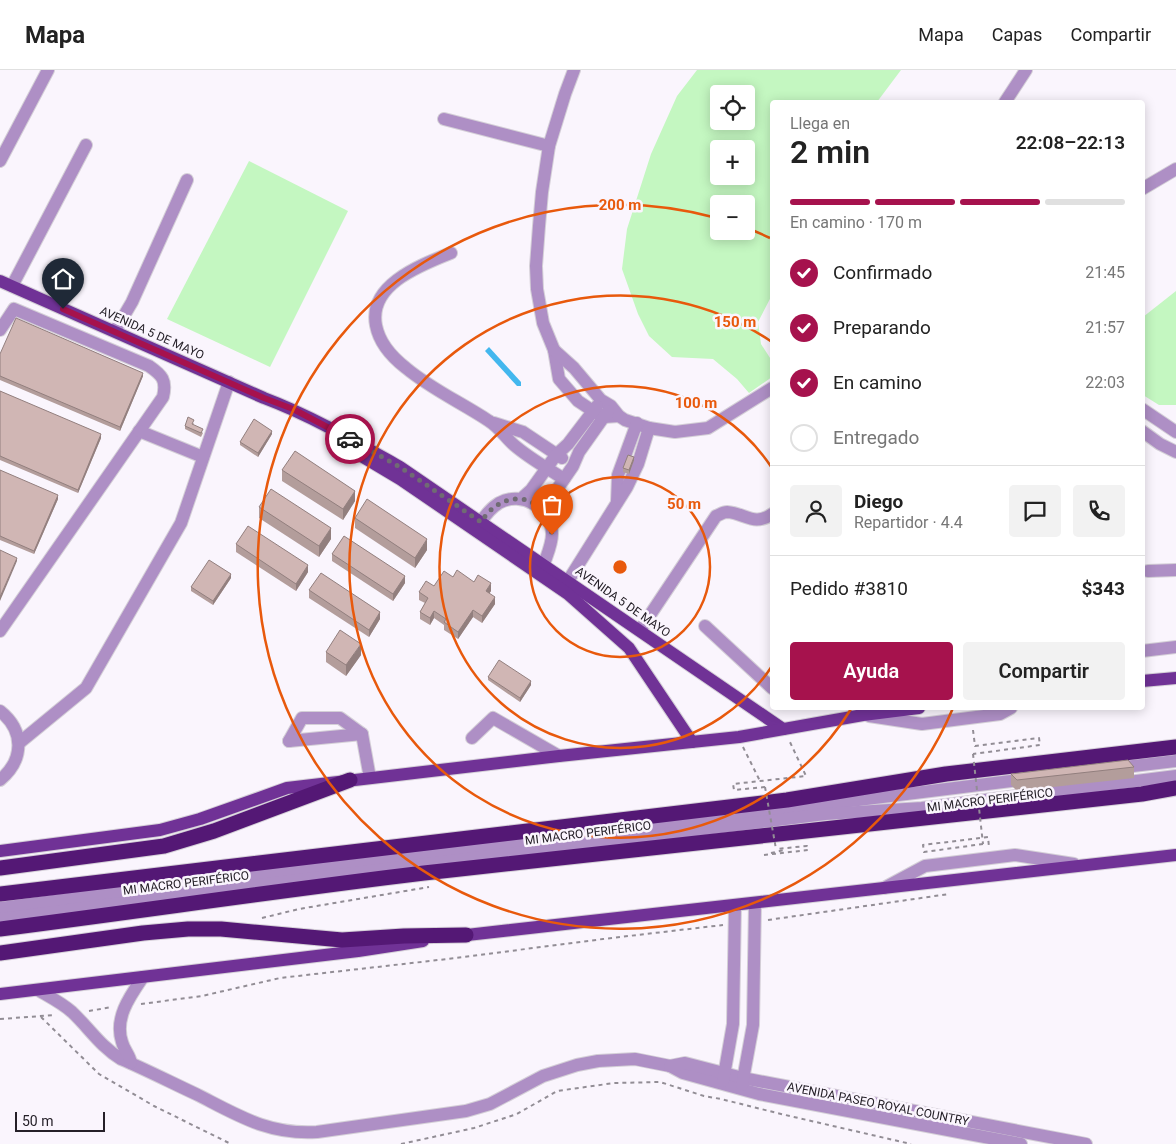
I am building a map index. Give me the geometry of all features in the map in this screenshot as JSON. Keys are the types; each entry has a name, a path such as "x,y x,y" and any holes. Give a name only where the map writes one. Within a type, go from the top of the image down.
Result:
{"highway":[{"path":"0,894 777,801 946,774 1176,746"},
{"path":"0,868 164,846 214,831 350,780"},
{"path":"0,929 422,873 752,836 915,820 1142,794 1176,788"},
{"path":"0,953 143,933 188,929 221,929 342,940 466,935"}],"main road":[{"name":"AVENIDA 5 DE MAYO","path":"6,284 293,409 400,467 783,729"},
{"name":"AVENIDA 5 DE MAYO","path":"264,398 276,409 358,453 400,479 568,594 629,648 692,742"},
{"path":"1145,681 1176,678"},
{"path":"0,851 160,830 200,819 287,788 738,737 863,715 903,710"},
{"path":"0,994 358,951 466,935 1176,855"}],"street":[{"path":"0,161 48,70"},
{"path":"574,70 549,146 542,192 536,266 544,323 554,350 559,379 578,401 606,410 643,426 676,432 708,428 770,389"},
{"path":"1005,100 1026,70"},
{"path":"444,119 549,146"},
{"path":"6,284 86,145"},
{"path":"1145,187 1176,169"},
{"path":"115,331 132,302 187,180"},
{"path":"451,253 425,263 389,287 381,298 376,311 375,327 382,343 406,369 491,422 515,446 564,479"},
{"path":"0,330 14,309 149,366 158,372 164,380 165,389 163,397 0,631"},
{"path":"554,350 574,368 606,410"},
{"path":"19,743 86,688 182,523 228,382"},
{"path":"521,499 532,490 556,455 606,410"},
{"path":"544,564 552,535 547,516 549,501 573,466 579,452 606,410"},
{"path":"1145,411 1176,432"},
{"path":"491,422 523,432 573,466"},
{"path":"568,581 627,487 638,464 643,426"},
{"path":"139,431 203,457"},
{"path":"1145,433 1176,452"},
{"path":"481,522 490,509 500,502 511,499 521,499 535,505 547,516"},
{"path":"640,630 716,516 726,512 750,519 764,520 770,516"},
{"path":"1148,571 1176,570"},
{"path":"705,626 770,686"},
{"path":"1145,651 1176,647"},
{"path":"863,715 922,724 1000,714 1007,710"},
{"path":"0,711 8,717 15,729 19,743 17,757 11,770 0,780"},
{"path":"362,734 289,741 302,718 340,718 362,734 370,778"},
{"path":"472,738 493,718 559,756"},
{"path":"1107,769 1176,761"},
{"name":"MI MACRO PERIFÉRICO","path":"0,919 825,814 922,808 1176,776"},
{"name":"MI MACRO PERIFÉRICO","path":"0,908 1039,778"},
{"path":"884,888 925,866 1015,855 1082,866"},
{"path":"742,1084 753,1025 755,902"},
{"path":"724,1079 733,1024 735,905"},
{"path":"131,1064 130,1057 122,1042 120,1023 126,1006 143,977"},
{"name":"AVENIDA PASEO ROYAL COUNTRY","path":"38,990 59,1002 72,1013 109,1052 242,1118 268,1128 298,1133 466,1111 490,1104 544,1076 577,1065 598,1061 635,1059 670,1066 684,1073 724,1079 983,1138 1021,1144"},
{"path":"733,1024 753,1025"},
{"name":"AVENIDA PASEO ROYAL COUNTRY","path":"742,1084 988,1125 1086,1144"},
{"path":"983,1138 988,1125"}],"path":[{"path":"971,718 975,746 1039,738 1040,745 973,754 983,844 924,852 923,845 988,837 991,858"},
{"path":"776,848 765,787 734,790 733,784 806,776 783,729"},
{"path":"738,737 760,781"},
{"path":"979,825 988,824"},
{"path":"776,848 792,848 807,846 808,850 764,855 788,848 796,846 805,844"},
{"path":"776,848 814,844"},
{"path":"256,920 299,909 430,887"},
{"path":"755,922 956,893"},
{"path":"0,1019 41,1017 202,996 280,978 736,924"},
{"path":"41,1017 99,1074 154,1106 231,1144"},
{"path":"401,1144 474,1128 517,1114 557,1091 614,1083 660,1082 704,1096 911,1144"}],"green space":[{"path":"697,70 901,70 878,100 770,100 770,299 758,322 761,344 770,358 770,378 749,393 737,379 713,359 672,357 649,336 638,314 622,269 627,229 651,154 677,96"},
{"path":"249,161 348,211 270,367 167,319"},
{"path":"1176,291 1176,405 1159,405 1145,396 1145,315"}],"water":[{"path":"489,347 521,382 521,386 517,386 485,351"}],"building":[{"path":"16,318 143,373 120,427 0,376 0,354"},
{"path":"0,391 101,434 78,490 0,456"},
{"path":"188,417 194,420 192,424 203,429 201,433 185,426"},
{"path":"254,419 272,431 258,453 240,442"},
{"path":"295,451 355,491 343,509 282,470"},
{"path":"628,455 634,457 629,470 623,468"},
{"path":"0,470 58,495 34,551 0,536"},
{"path":"271,489 331,528 319,546 259,507"},
{"path":"367,499 427,539 415,558 355,518"},
{"path":"248,526 308,565 296,584 236,544"},
{"path":"344,536 405,576 393,594 332,554"},
{"path":"0,550 17,558 0,597"},
{"path":"209,560 231,574 213,601 191,587"},
{"path":"457,570 474,582 478,575 491,583 486,591 495,597 482,616 473,610 458,632 444,622 446,619 434,611 430,618 420,612 428,598 419,592 426,581 434,586 444,571 453,577"},
{"path":"321,573 380,612 369,630 309,590"},
{"path":"340,630 361,644 346,665 326,652"},
{"path":"499,660 531,681 520,698 488,677"},
{"path":"1128,760 1134,767 1017,780 1011,774"}],"way so far":[{"path":"350,439 400,467 481,522 486,513 500,502 521,499 531,502 547,516 552,535"}],"route":[{"path":"63,309 293,409 350,439"}]}
